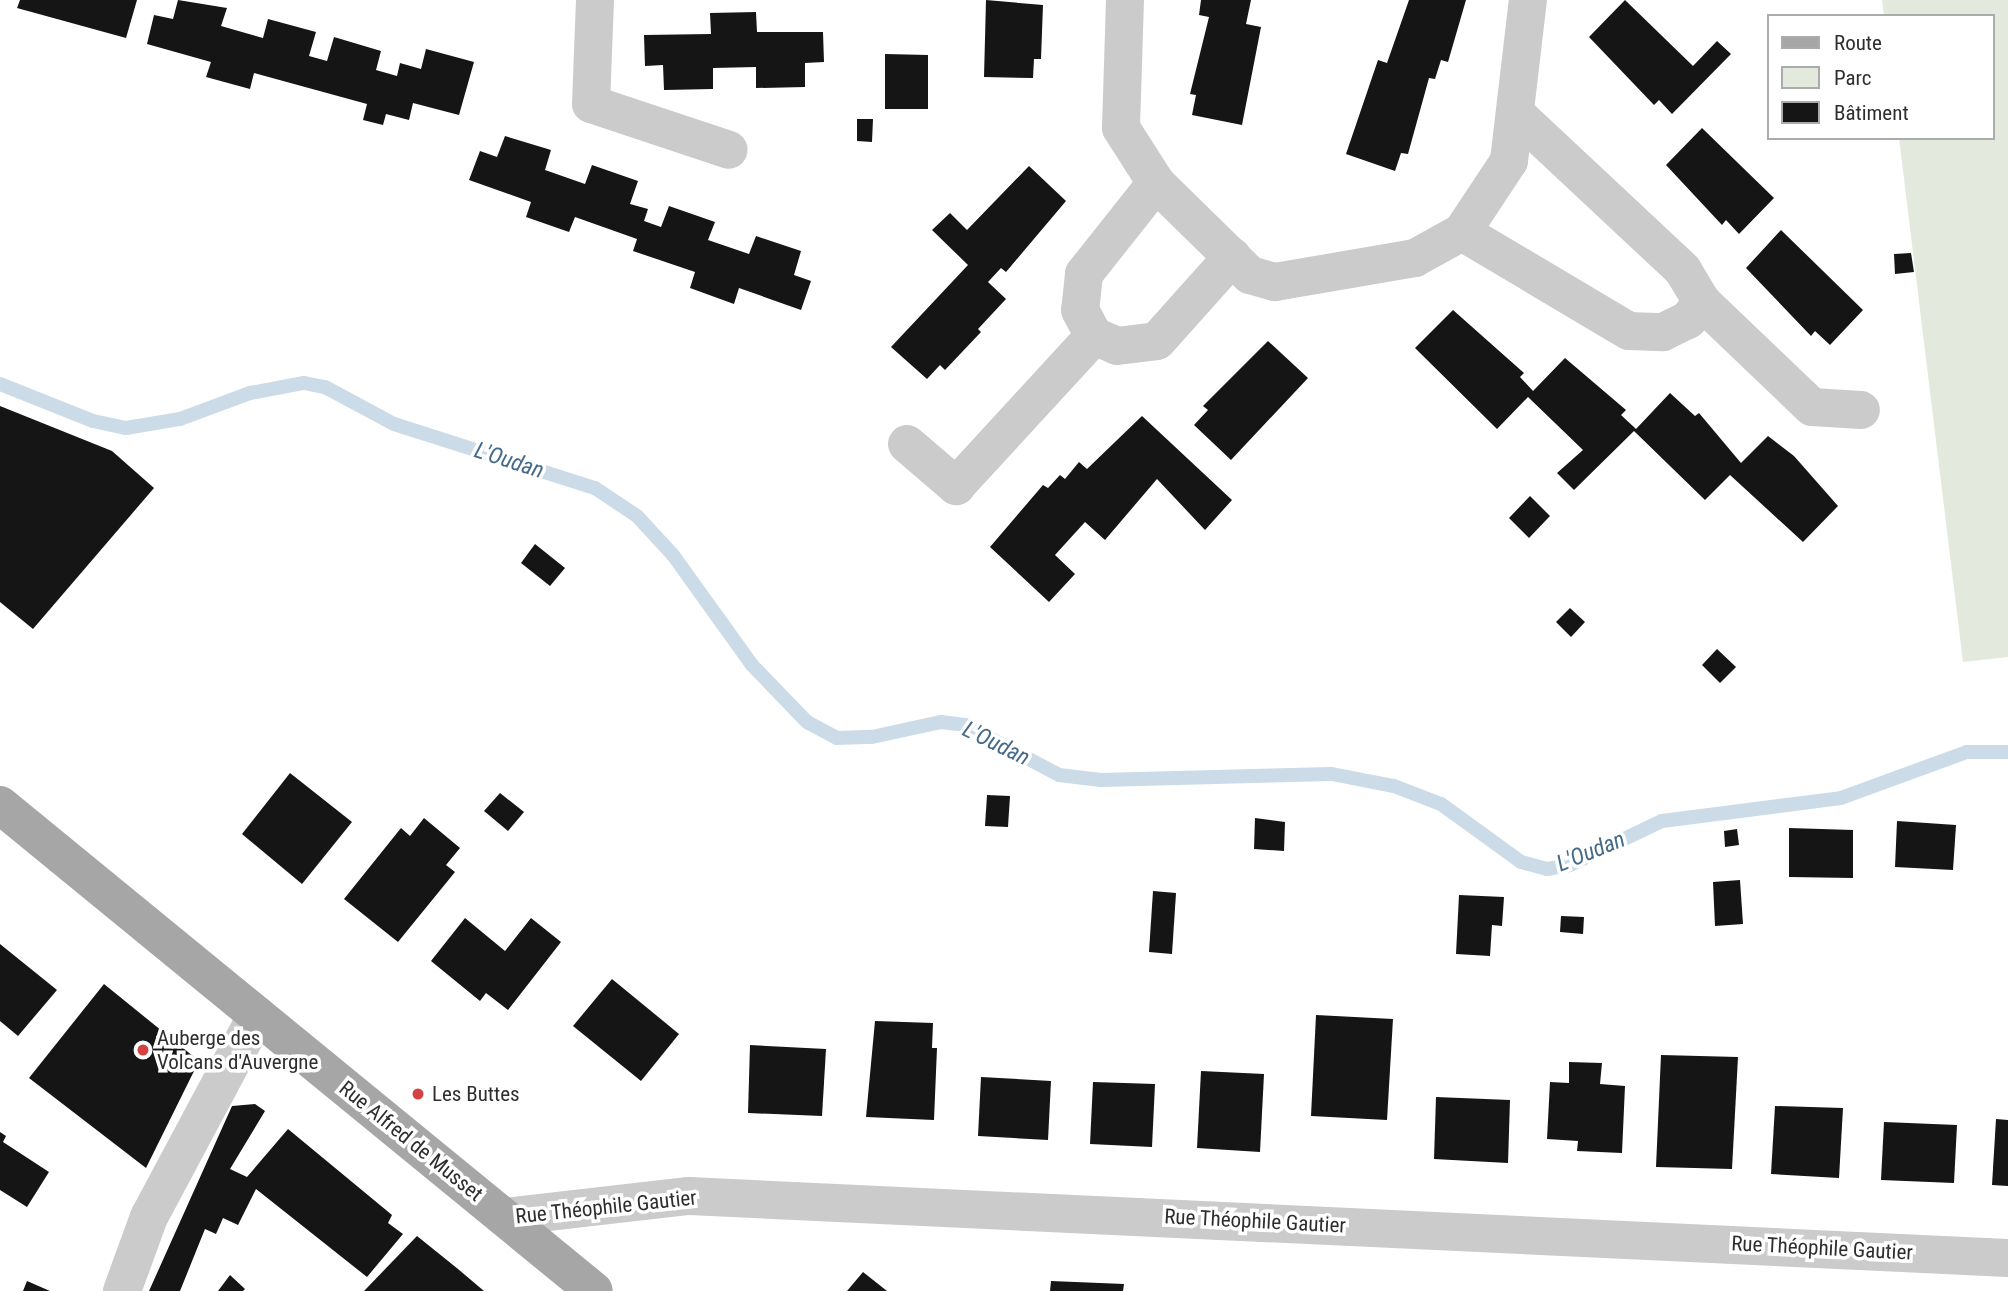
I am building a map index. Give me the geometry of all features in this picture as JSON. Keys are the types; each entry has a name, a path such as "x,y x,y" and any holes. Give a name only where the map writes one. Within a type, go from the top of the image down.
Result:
{"main road":[{"name":"Rue Alfred de Musset","path":"0,805 594,1291"}],"street":[{"path":"595,0 591,104 729,150"},
{"path":"1125,0 1121,128 1156,183 1250,275 1275,282 1415,258 1462,232 1509,161 1528,0"},
{"path":"1515,113 1683,270 1702,302 1812,407 1861,410"},
{"path":"1156,183 1084,274 1080,310 1094,336 1117,346 1157,341 1232,257"},
{"path":"1462,232 1629,331 1663,332 1688,320 1702,302"},
{"path":"907,444 956,486 1094,336"},
{"path":"122,1291 149,1217 257,1015"},
{"name":"Rue Théophile Gautier","path":"504,1217 689,1196 2008,1258"}],"green space":[{"path":"1882,0 2008,0 2008,657 1963,662 1899,140 1994,140 1994,14 1884,14"}],"building":[{"path":"20,0 137,0 126,38 17,8"},
{"path":"178,0 227,8 221,26 263,38 268,19 316,32 309,56 327,61 334,37 381,51 376,70 397,76 400,63 421,69 426,49 474,62 459,115 413,103 409,120 386,114 383,125 363,120 367,104 254,73 250,89 206,77 211,62 147,44 154,15 173,19"},
{"path":"986,0 1043,5 1041,59 1034,59 1033,78 984,77"},
{"path":"1201,0 1251,0 1246,24 1261,27 1242,125 1192,115 1196,95 1190,94 1209,17 1199,15"},
{"path":"1409,0 1466,0 1448,62 1441,60 1435,79 1429,78 1408,154 1401,153 1395,171 1346,154 1378,60 1387,63"},
{"path":"1625,0 1693,66 1717,41 1731,54 1672,114 1659,100 1654,105 1589,37"},
{"path":"756,12 757,32 823,32 824,62 805,63 805,87 756,88 756,67 713,68 713,89 664,90 663,65 645,66 644,35 711,34 710,13"},
{"path":"885,54 928,55 928,109 885,109"},
{"path":"857,119 873,119 872,142 857,141"},
{"path":"1702,128 1774,198 1739,234 1726,220 1722,225 1666,165"},
{"path":"505,136 551,150 545,170 585,184 592,165 638,181 630,204 648,209 644,221 661,227 669,206 715,222 708,240 749,254 756,236 801,251 794,275 811,281 801,310 739,288 734,304 690,288 695,272 633,251 637,239 575,217 569,232 526,217 531,202 469,180 480,151 497,157"},
{"path":"1029,166 1066,201 1006,272 1001,268 988,282 1006,299 978,329 981,332 945,370 940,365 927,379 891,347 968,265 932,230 950,213 967,230"},
{"path":"1781,230 1863,310 1830,345 1815,331 1811,336 1746,268"},
{"path":"1911,253 1914,272 1895,274 1894,254"},
{"path":"1453,310 1524,373 1520,377 1533,391 1565,358 1626,410 1621,415 1636,429 1670,393 1695,416 1699,413 1741,463 1768,436 1794,456 1838,506 1803,542 1730,475 1705,500 1634,431 1574,490 1557,473 1583,450 1528,397 1497,429 1415,348"},
{"path":"1268,341 1308,378 1231,460 1194,425 1208,410 1203,406"},
{"path":"0,406 112,451 154,488 33,629 0,602"},
{"path":"1142,416 1232,500 1205,530 1157,479 1105,540 1085,522 1055,555 1075,574 1049,602 990,547 1043,485 1048,488 1060,475 1065,479 1079,462 1087,469"},
{"path":"1530,496 1550,516 1529,538 1509,518"},
{"path":"535,544 565,568 550,586 521,563"},
{"path":"1570,608 1585,622 1571,637 1556,622"},
{"path":"1717,649 1736,667 1720,683 1702,665"},
{"path":"290,773 352,822 302,884 242,834"},
{"path":"500,793 524,812 508,831 484,811"},
{"path":"987,795 1010,796 1008,827 985,826"},
{"path":"424,818 460,848 446,865 455,872 398,942 344,899 401,828 410,836"},
{"path":"1255,818 1285,822 1284,851 1254,849"},
{"path":"1897,821 1956,825 1953,870 1895,867"},
{"path":"1789,828 1853,830 1853,878 1789,877"},
{"path":"1737,829 1739,845 1725,847 1724,831"},
{"path":"1740,880 1743,924 1715,926 1713,882"},
{"path":"1153,891 1176,893 1172,954 1149,952"},
{"path":"1459,895 1504,897 1502,926 1492,925 1490,956 1456,954"},
{"path":"1561,916 1584,917 1583,934 1560,932"},
{"path":"465,918 505,951 531,918 561,942 508,1010 486,993 480,1001 431,961"},
{"path":"0,944 57,990 18,1036 0,1021"},
{"path":"612,979 679,1034 641,1081 573,1026"},
{"path":"104,984 199,1061 146,1168 29,1078"},
{"path":"1316,1015 1393,1019 1387,1120 1311,1116"},
{"path":"875,1021 933,1023 932,1048 937,1048 934,1120 866,1117"},
{"path":"750,1045 826,1049 822,1116 748,1113"},
{"path":"1661,1055 1738,1057 1732,1169 1656,1167"},
{"path":"1569,1062 1602,1063 1600,1084 1625,1086 1622,1153 1577,1151 1578,1141 1547,1139 1550,1082 1569,1083"},
{"path":"1201,1071 1264,1074 1260,1152 1197,1148"},
{"path":"981,1077 1051,1081 1048,1140 978,1136"},
{"path":"1093,1082 1155,1084 1152,1147 1090,1144"},
{"path":"1436,1097 1510,1100 1508,1163 1434,1159"},
{"path":"255,1104 265,1111 230,1169 247,1177 288,1129 392,1215 388,1223 403,1234 367,1277 256,1189 238,1225 223,1218 216,1234 205,1229 180,1291 149,1291 232,1106"},
{"path":"1775,1106 1843,1108 1839,1178 1771,1174"},
{"path":"1996,1119 2008,1120 2008,1186 1992,1185"},
{"path":"1884,1122 1957,1125 1954,1183 1881,1180"},
{"path":"0,1132 6,1136 3,1142 49,1172 27,1207 0,1190"},
{"path":"417,1236 458,1269 484,1291 364,1291"},
{"path":"863,1272 887,1291 847,1291"},
{"path":"230,1275 245,1289 243,1291 218,1291"},
{"path":"27,1281 50,1291 23,1291"},
{"path":"1051,1281 1124,1284 1123,1291 1050,1291"}],"waterway":[{"name":"L'Oudan","path":"0,384 93,421 126,428 180,419 250,393 304,383 325,387 394,424 595,488 637,516 673,555 752,665 807,722 837,738 872,737 941,722 965,725 1059,775 1101,780 1332,774 1394,786 1441,804 1521,862 1547,869 1570,865 1662,821 1841,798 1967,752 2008,752"}],"place":[{"name":"Auberge des Volcans d'Auvergne","path":"143,1050"},
{"name":"Les Buttes","path":"418,1094"}]}
